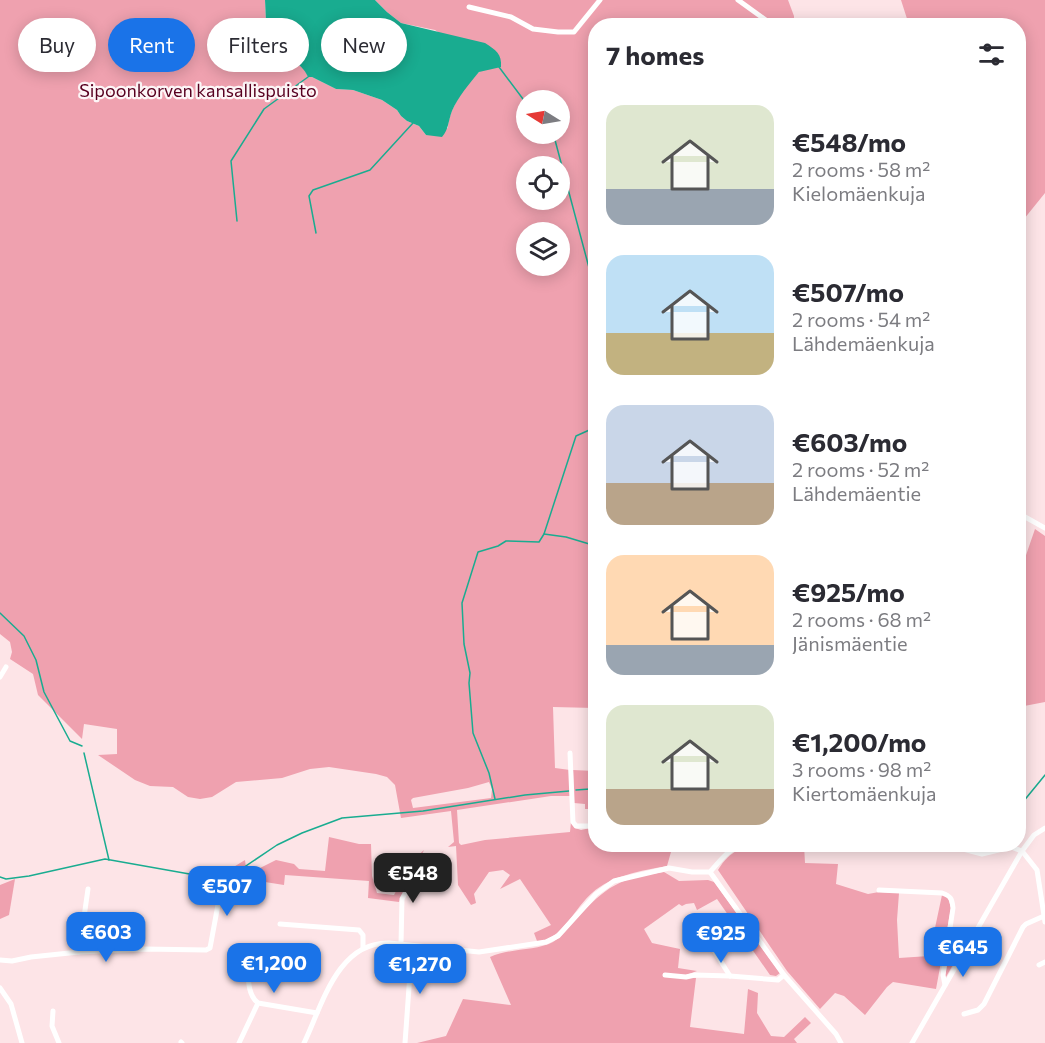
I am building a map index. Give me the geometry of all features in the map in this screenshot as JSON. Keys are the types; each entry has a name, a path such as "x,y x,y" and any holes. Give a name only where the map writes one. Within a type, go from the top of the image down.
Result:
{"street":[{"path":"469,7 511,17 533,29 574,32 600,0"},
{"path":"738,0 763,18"},
{"path":"1026,517 1045,528"},
{"path":"0,677 6,667"},
{"path":"570,753 573,822 581,828 588,827"},
{"path":"1026,846 1034,835 1045,828"},
{"path":"710,872 728,852"},
{"path":"974,852 982,854 990,852"},
{"path":"912,1043 1021,852"},
{"path":"964,1014 978,1010 984,1004 1023,927 1045,919 1037,870 1023,852"},
{"path":"401,944 402,899 422,862 428,859"},
{"path":"303,1043 335,975 363,948 380,943 479,952 546,942 558,936 596,894 614,881 669,868 710,872"},
{"path":"710,872 784,975 836,1034 841,1043"},
{"path":"0,960 12,961 79,952 144,949 206,950 210,948 222,883"},
{"path":"79,952 88,889"},
{"path":"879,890 942,893 952,900 953,908 943,975 945,985"},
{"path":"696,922 730,976"},
{"path":"280,924 359,930 363,935 363,948"},
{"path":"405,1043 412,945"},
{"path":"247,959 250,993 258,1003 317,1013"},
{"path":"665,975 730,976 778,980 784,975"},
{"path":"0,987 11,1004 22,1043"},
{"path":"239,1043 258,1003"},
{"path":"53,1011 52,1026 59,1043"}],"green space":[{"name":"Sipoonkorven kansallispuisto","path":"0,0 265,0 266,18 207,18 207,72 306,72 308,77 336,89 353,90 382,100 397,110 407,121 419,126 426,135 448,128 454,106 463,91 479,72 491,68 435,30 407,24 407,18 395,18 375,0 788,0 794,18 588,18 588,708 553,707 555,768 570,770 571,796 551,796 457,810 461,845 485,840 570,832 571,822 575,828 588,828 588,852 671,852 667,866 608,882 592,893 553,936 537,941 534,933 551,925 520,879 500,889 510,875 503,870 489,872 474,894 476,903 471,905 458,885 456,846 448,847 454,842 451,811 401,818 395,785 387,777 329,767 310,769 282,778 236,782 212,797 200,799 188,797 173,787 150,786 135,780 98,755 117,754 117,729 84,724 82,739 38,695 33,674 10,659 12,652 10,642 0,634","holes":["489,782 492,789 491,798 413,808 411,800"]},
{"path":"901,0 1045,0 1045,193 1026,217 1026,18 907,18"},
{"path":"1035,529 1045,536 1045,702 1026,706 1026,555"},
{"path":"573,770 588,771 588,809 585,809 585,804 574,803"},
{"path":"329,837 359,844 371,844 372,876 377,893 394,895 410,865 424,850 399,902 368,898 369,881 285,875 284,885 247,879 233,880 223,888 221,882 214,879 245,860 246,868 258,869 276,860 294,864 299,869 325,871"},
{"path":"804,852 805,863 838,864 836,884 868,894 899,893 897,920 899,958 929,956 942,895 948,897 951,908 936,989 893,982 865,1015 844,996 835,993 820,1009 787,971 718,870 733,853"},
{"path":"664,872 679,881 708,880 714,882 780,973 776,976 770,975 717,899 697,910 694,903 682,906 679,904 644,929 652,943 680,949 678,968 697,971 686,975 685,978 696,978 690,1027 744,1034 748,989 758,993 757,1013 771,1036 784,1037 805,1017 811,1023 794,1039 797,1043 417,1043 446,1036 463,999 511,1005 490,957 553,942 596,899 615,885 636,877"},
{"path":"15,879 9,915 0,919 0,885"},
{"path":"972,931 946,977 945,977 952,934"}],"shaded area":[{"path":"265,0 375,0 395,18 321,18 321,72 407,72 407,24 485,43 497,53 501,67 479,72 457,101 442,137 426,135 419,126 407,121 397,110 382,100 353,90 336,89 308,77 305,72 309,72 309,18 266,18"}],"waterway":[{"path":"499,67 516,90"},
{"path":"237,221 231,161 264,109 308,77"},
{"path":"316,233 309,196 313,190 370,170 413,123"},
{"path":"556,144 588,264"},
{"path":"495,799 489,773 473,733 470,673 464,644 462,603 478,552 506,541 539,542 544,534 576,436 588,431"},
{"path":"544,534 588,544"},
{"path":"0,613 24,636 36,660 44,692 70,741 82,746"},
{"path":"84,753 109,860"},
{"path":"1026,798 1045,775"},
{"path":"576,790 588,789"},
{"path":"0,877 6,879 29,876 105,859 212,878 228,878 277,845 342,818 423,811 525,795 569,791"}]}
